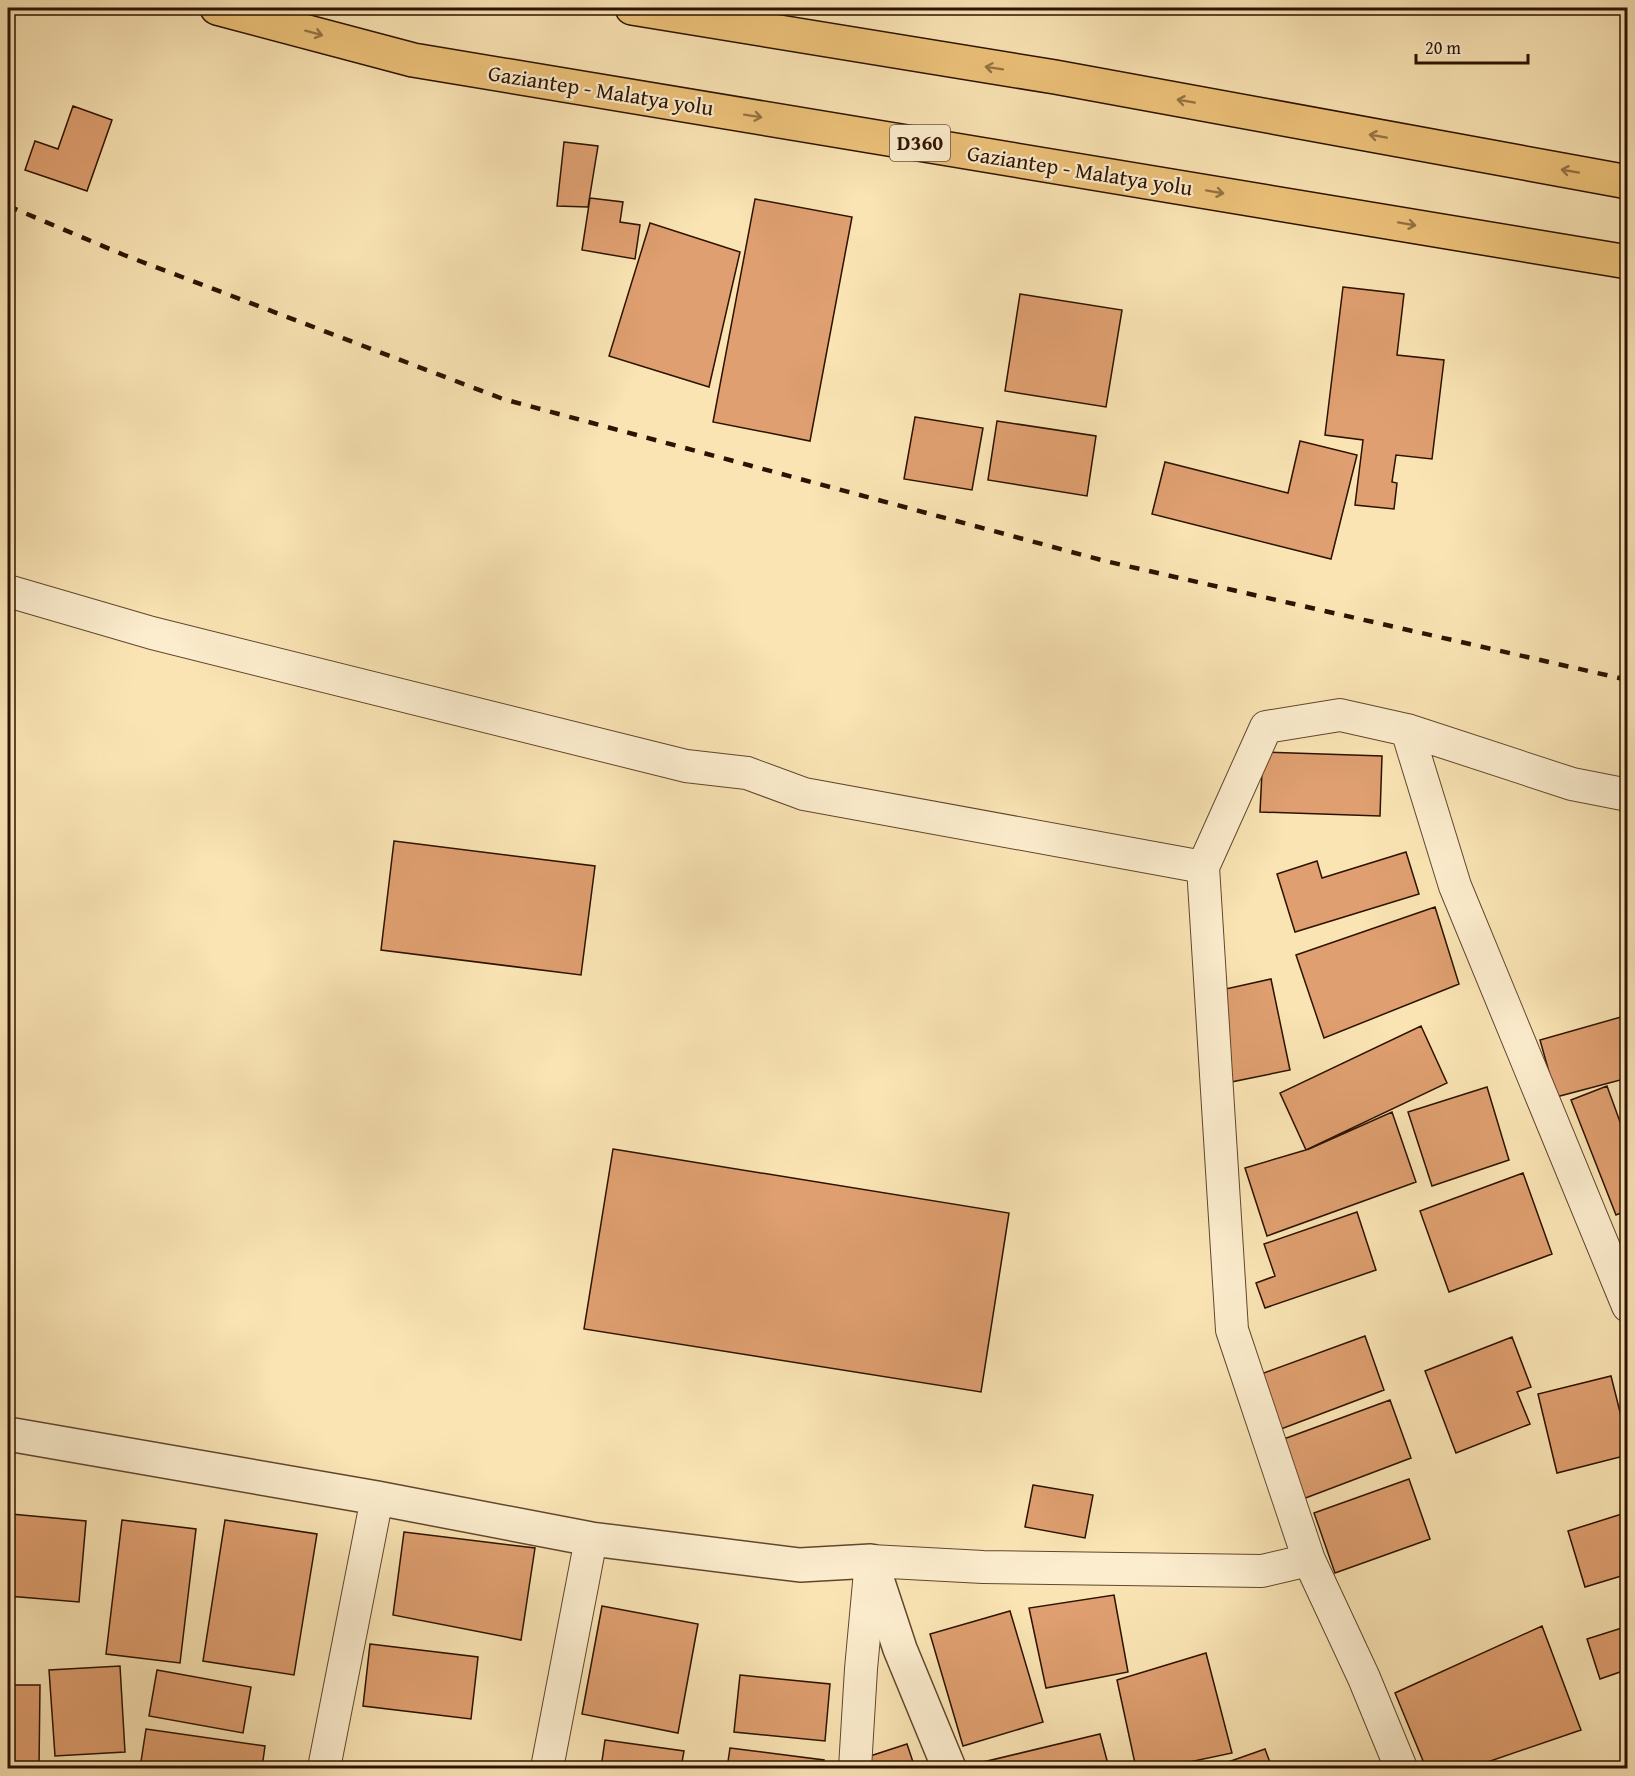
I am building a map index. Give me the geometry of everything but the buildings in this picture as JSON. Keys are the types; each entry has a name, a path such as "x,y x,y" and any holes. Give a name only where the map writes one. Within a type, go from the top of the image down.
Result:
{"highway":[{"name":"Gaziantep - Malatya yolu","path":"217,8 413,60 1628,262"},
{"path":"632,8 1055,77 1628,182"}],"street":[{"path":"8,591 152,633 686,766 747,773 804,794 1203,867"},
{"path":"1401,1768 1364,1678 1309,1560 1232,1330 1203,867 1266,727 1340,715 1407,730 1572,784 1628,795"},
{"path":"1407,730 1455,886 1628,1306"},
{"path":"8,1434 377,1498 591,1539 800,1565 871,1561 983,1567 1262,1571 1309,1560"},
{"path":"324,1768 377,1498"},
{"path":"547,1768 591,1539"},
{"path":"855,1768 871,1561"},
{"path":"871,1561 900,1649 949,1768"}],"railway":[{"path":"8,206 124,255 503,399 1105,561 1628,680"}]}
